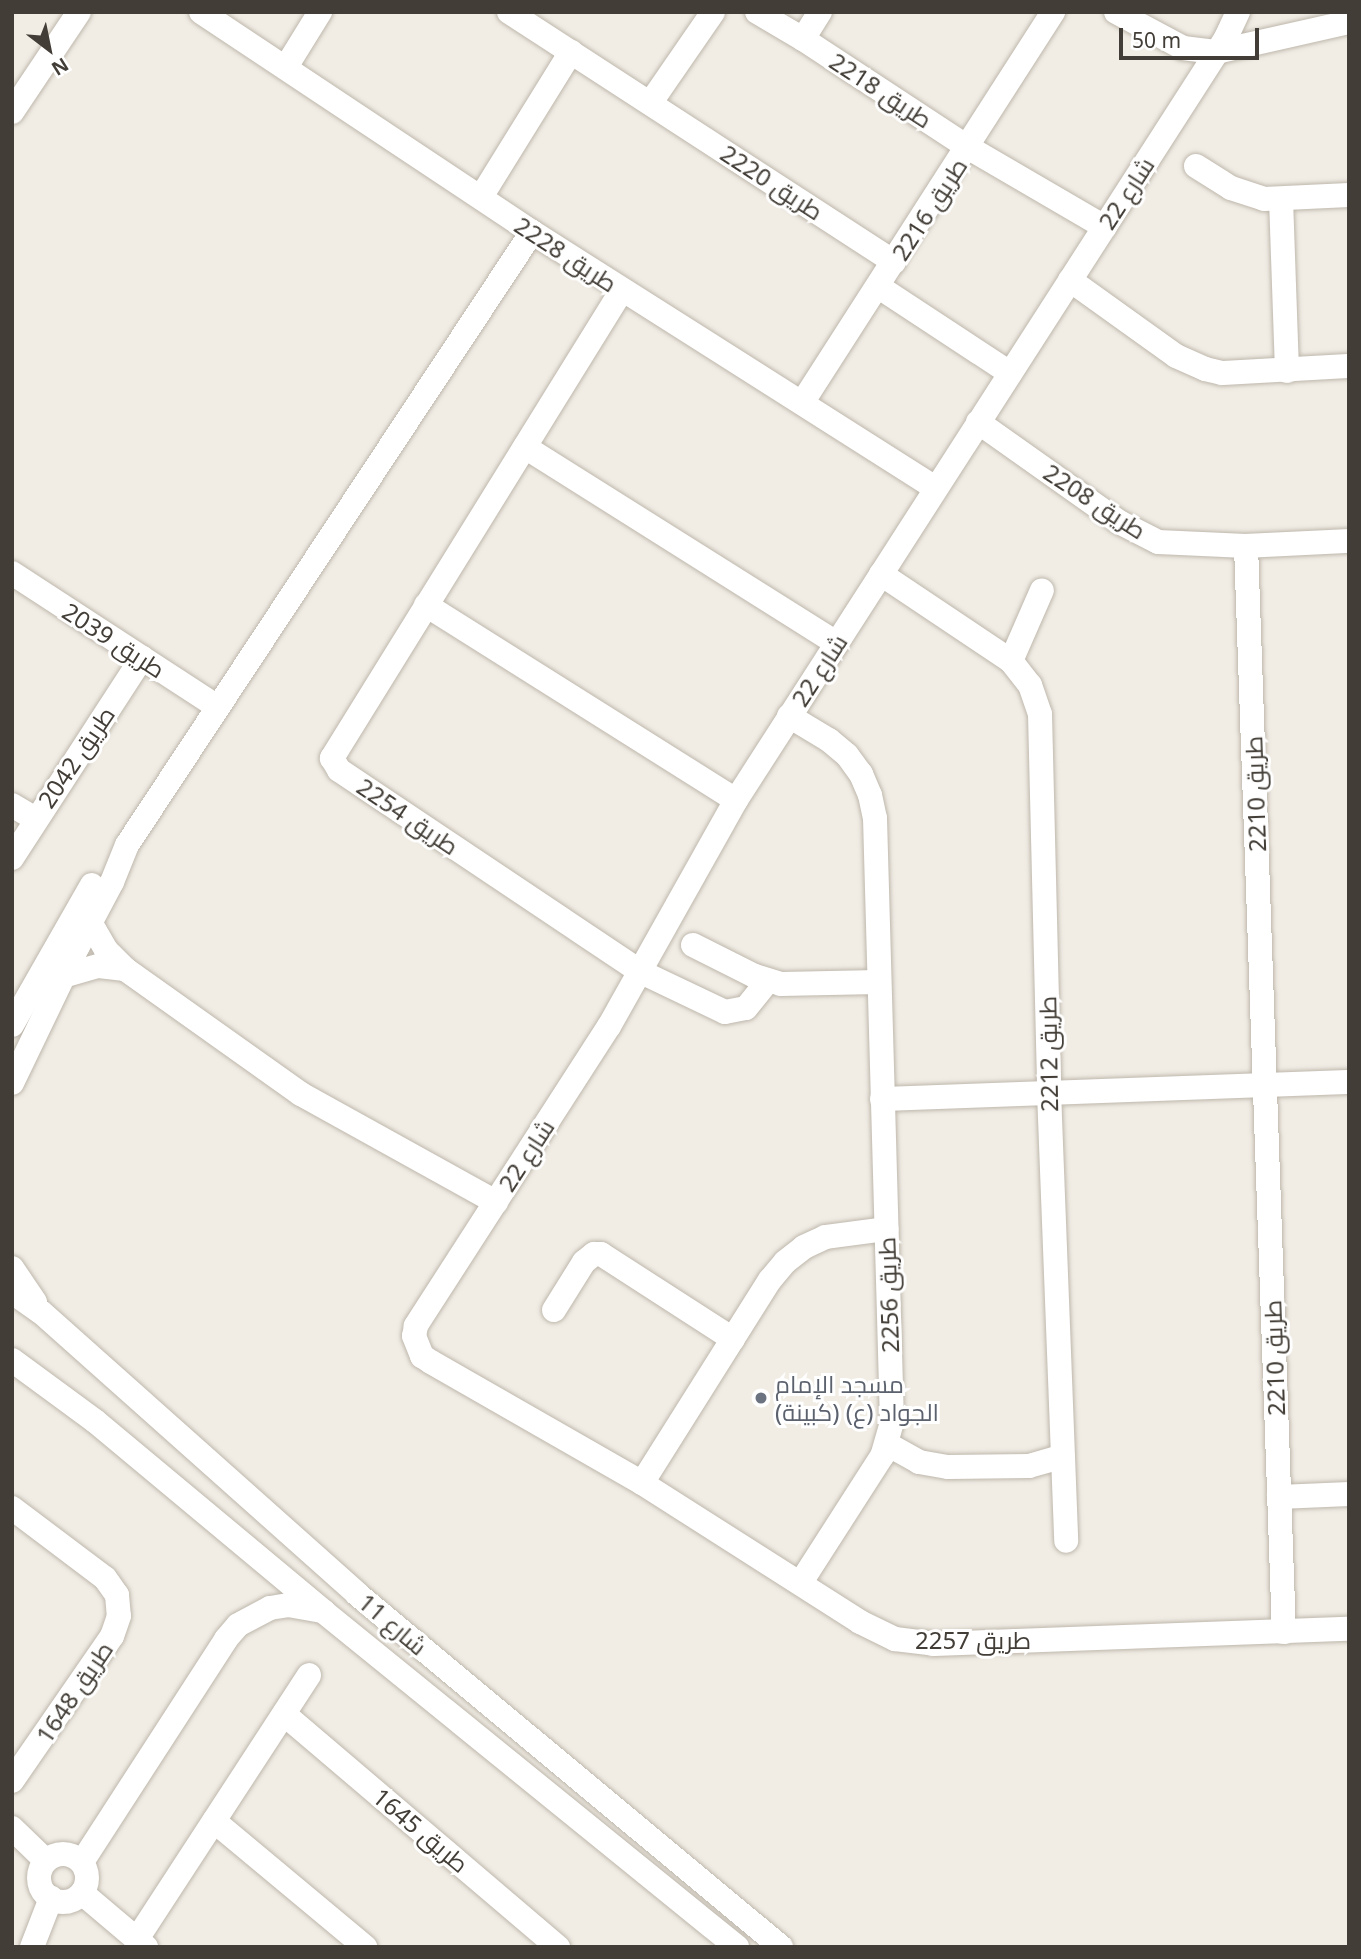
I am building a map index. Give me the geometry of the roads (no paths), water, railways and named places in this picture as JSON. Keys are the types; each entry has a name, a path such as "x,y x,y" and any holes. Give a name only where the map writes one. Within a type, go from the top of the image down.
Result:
{"street":[{"path":"12,112 79,12"},
{"name":"طريق 2228","path":"201,12 532,232 935,488"},
{"path":"286,67 320,12"},
{"name":"طريق 2220","path":"509,12 894,262"},
{"path":"651,102 713,12"},
{"name":"طريق 2218","path":"757,12 803,39 969,148 1105,227"},
{"name":"طريق 2218","path":"803,39 820,12"},
{"name":"طريق 2216","path":"802,404 969,148 1053,12"},
{"path":"1116,12 1183,48 1216,52 1349,20 1345,12"},
{"name":"شارع 22","path":"414,1336 416,1326 609,1026 736,800 1105,227 1216,52 1238,12"},
{"path":"481,197 571,52"},
{"path":"1196,166 1247,195 1281,199 1349,195"},
{"path":"1281,199 1287,371"},
{"path":"12,1025 99,874 127,845 216,706 532,232"},
{"path":"1070,280 1189,363 1222,373 1349,366"},
{"path":"879,287 1010,373"},
{"name":"طريق 2254","path":"622,290 334,751 334,765 639,971"},
{"name":"طريق 2208","path":"978,422 1139,534 1176,545 1246,546 1349,541"},
{"path":"525,447 836,643"},
{"name":"طريق 2210","path":"1246,546 1284,1632"},
{"name":"طريق 2039","path":"12,573 216,706"},
{"name":"طريق 2212","path":"881,574 1011,661 1030,685 1040,714 1049,1092 1066,1541"},
{"path":"1011,661 1042,590"},
{"path":"426,605 736,800"},
{"name":"طريق 2042","path":"12,858 142,658"},
{"name":"طريق 2256","path":"789,716 829,740 847,755 861,774 870,795 875,818 892,1422 887,1444 801,1582"},
{"path":"12,805 35,819"},
{"path":"12,1083 90,922 113,882 127,845"},
{"path":"90,922 106,950 125,969 301,1094 496,1202"},
{"path":"692,945 768,981 795,985 879,982"},
{"path":"63,976 99,966 125,969"},
{"path":"639,971 724,1012 746,1008 768,981"},
{"path":"882,1099 1349,1082"},
{"path":"642,1483 770,1280 785,1262 804,1247 825,1237 886,1229"},
{"path":"554,1310 584,1262 594,1254 600,1254 733,1339"},
{"path":"12,1268 41,1312"},
{"name":"شارع 11","path":"12,1292 41,1312 357,1594 781,1947"},
{"name":"طريق 2257","path":"414,1336 422,1356 431,1362 642,1483 876,1632 914,1643 1349,1629"},
{"name":"شارع 11","path":"12,1360 94,1421 324,1612 737,1947"},
{"path":"887,1444 919,1462 948,1467 1029,1466 1063,1456"},
{"path":"1279,1497 1349,1494"},
{"name":"طريق 1648","path":"12,1781 113,1636 119,1616 117,1595 105,1578 16,1519"},
{"path":"82,1862 226,1639 238,1625 270,1608 288,1605 324,1612"},
{"path":"82,1893 142,1943 214,1821 309,1675"},
{"name":"طريق 1645","path":"284,1714 558,1947"},
{"path":"214,1821 365,1947"},
{"path":"12,1828 46,1861"},
{"path":"60,1854 68,1854 82,1862 88,1877 82,1893 67,1902 51,1898 44,1893 39,1876 46,1861 60,1854"},
{"path":"32,1947 51,1898"}],"place":[{"name":"مسجد الإمام الجواد (ع) (كبينة)","path":"761,1398"}]}
